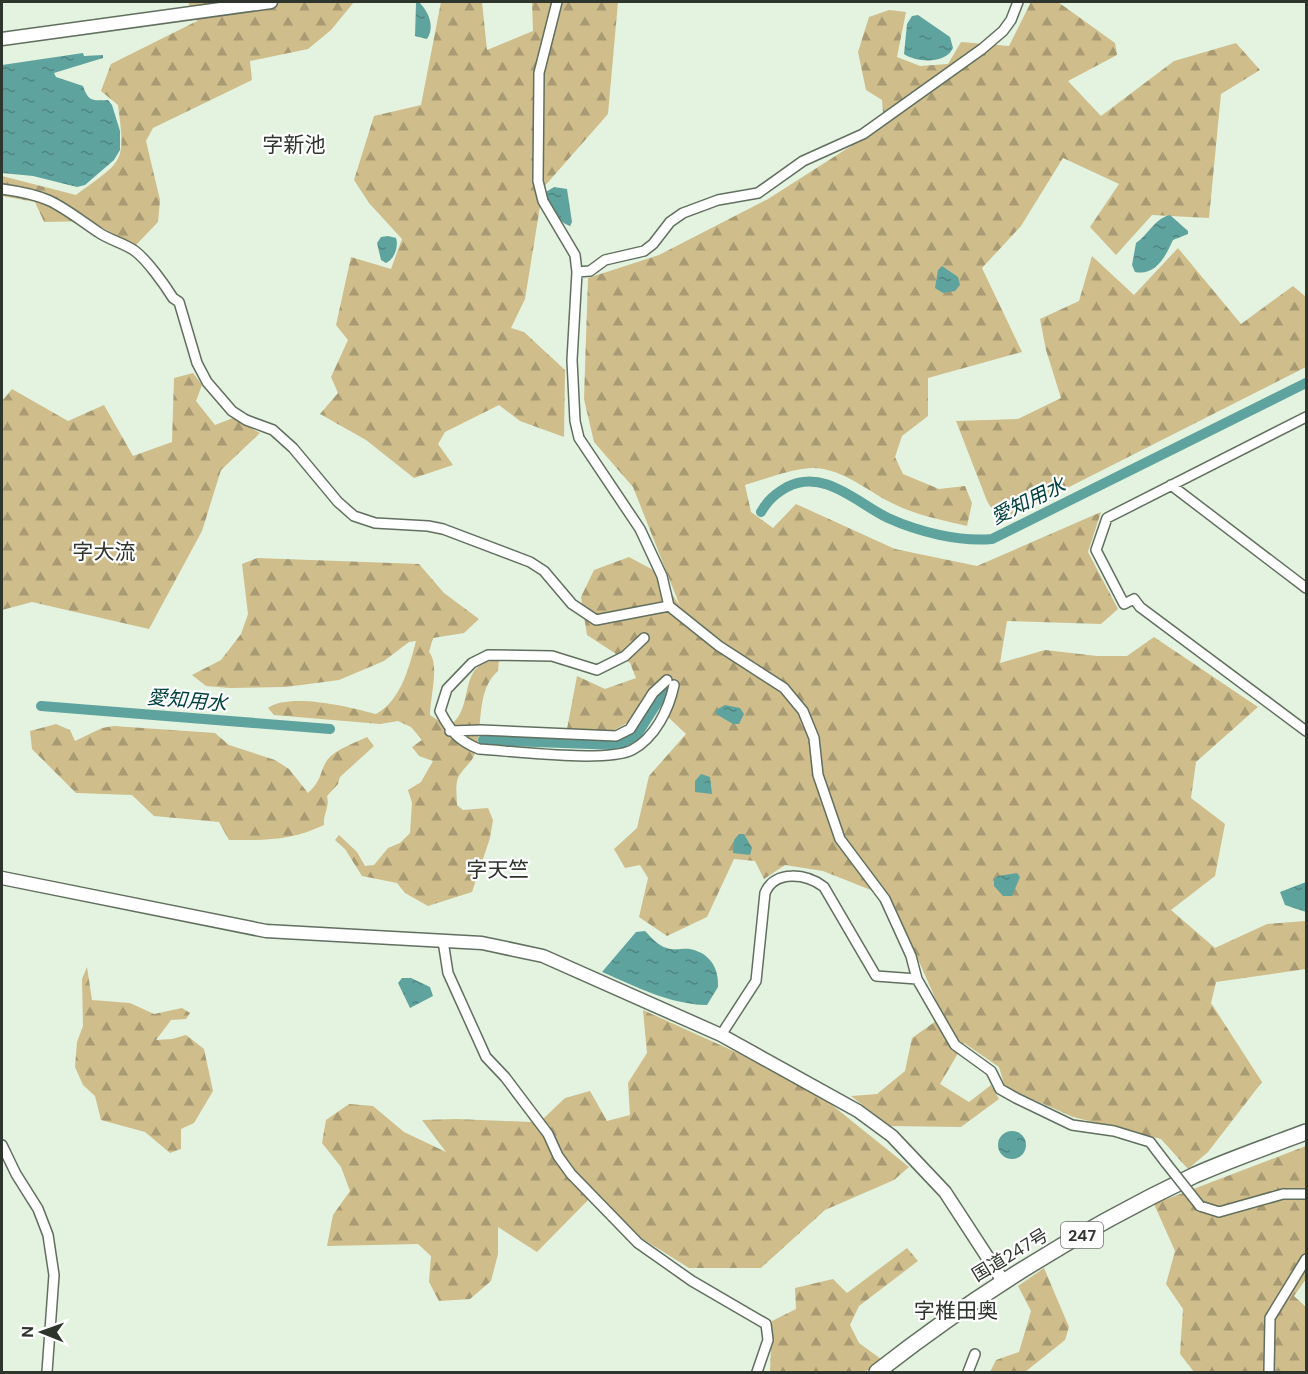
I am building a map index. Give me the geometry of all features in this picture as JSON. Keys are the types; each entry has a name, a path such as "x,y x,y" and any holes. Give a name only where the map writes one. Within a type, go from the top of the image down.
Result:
{"highway":[{"name":"国道247号","path":"877,1372 941,1323 1003,1281 1137,1205 1197,1175 1306,1132"}],"street":[{"path":"2,39 271,2"},
{"path":"556,2 539,73 538,181 543,201 575,255 577,272 573,360 575,421 579,438 640,529 662,576 669,606 727,652 757,668 784,688 803,711 814,738 818,775 840,839 885,899 911,956 917,979 955,1046 992,1071 999,1089 1072,1125 1114,1131 1150,1142 1200,1206 1219,1212 1283,1194 1306,1194"},
{"path":"577,272 590,271 605,260 644,251 653,244 670,222 683,213 712,202 758,192 803,161 862,134 982,49 1003,30 1016,4"},
{"path":"2,189 42,195 69,210 104,236 136,251 173,298 179,302 197,363 207,382 232,411 246,420 273,430 293,448 338,502 354,516 375,523 428,525 530,562 544,571 572,604 596,620 669,606"},
{"path":"1306,417 1107,518 1096,550 1124,604 1134,599 1140,607 1306,731"},
{"path":"1171,485 1306,588"},
{"path":"450,731 481,730 616,736 630,729 653,693 670,683 671,698 655,729 642,743 620,754 479,749 464,743 450,731 440,711 447,689 472,663 488,655 530,655 572,661 585,668 597,670 625,656 644,638"},
{"path":"721,1035 756,981 765,893 769,884 782,876 814,879 824,888 876,976 917,979"},
{"path":"2,878 267,931 482,943 543,956 721,1035 832,1095 892,1136 945,1192 1003,1281"},
{"path":"443,940 448,973 486,1057 506,1077 548,1134 558,1156 571,1174 638,1243 692,1281 766,1324 768,1340 757,1372"},
{"path":"2,1145 16,1174 38,1209 48,1235 54,1275 47,1372"},
{"path":"1269,1372 1270,1318 1306,1259"},
{"path":"968,1372 975,1354"}],"green space":[{"path":"188,2 354,2 331,30 308,49 250,61 252,80 153,128 146,141 160,200 158,222 135,246 90,221 44,222 35,202 2,196 2,176 76,195 112,167 121,151 118,105 101,91 111,64 197,21"},
{"path":"441,2 482,2 487,50 533,31 532,2 618,2 608,114 543,188 525,299 511,328 524,332 565,370 564,437 520,421 499,405 445,432 438,444 453,465 414,478 366,440 320,414 338,393 331,377 348,340 336,325 351,257 391,269 402,239 369,203 354,180 374,116 421,105"},
{"path":"1031,2 1058,2 1115,43 1117,55 1068,81 1101,116 1174,61 1236,43 1260,70 1221,94 1209,218 1152,215 1116,255 1090,227 1119,184 1063,158 1021,226 982,268 1022,352 928,378 928,416 902,436 895,457 903,474 939,489 965,486 972,503 967,526 905,509 846,477 824,469 795,470 745,485 751,512 773,528 796,504 895,549 977,566 1101,512 1088,552 1118,609 1101,624 1007,621 1000,663 1045,650 1097,656 1127,656 1154,637 1258,707 1196,762 1191,798 1225,824 1215,876 1171,910 1215,948 1267,924 1306,921 1306,969 1216,982 1211,1003 1262,1082 1208,1152 1188,1169 1161,1139 1073,1117 1005,1087 999,1067 964,1043 940,1084 969,1102 991,1085 999,1099 961,1127 890,1126 851,1096 877,1094 905,1071 912,1038 943,1016 891,898 823,871 785,865 764,879 755,861 734,859 707,917 667,936 639,917 648,878 640,865 625,868 614,849 637,828 649,776 686,734 668,717 680,686 666,676 631,721 608,733 567,729 577,676 605,689 636,678 630,663 587,635 581,597 594,570 629,557 657,572 680,606 633,487 594,442 584,399 588,278 659,255 768,199 884,125 882,100 866,90 858,52 869,17 889,10 906,12 897,57 920,66 948,64 961,42 1009,46"},
{"path":"1178,248 1241,324 1293,286 1306,297 1306,367 1000,522 987,501 956,421 1018,419 1061,398 1046,350 1040,319 1079,301 1092,256 1134,295"},
{"path":"193,373 202,385 196,401 215,425 233,418 260,433 221,470 202,531 149,629 32,602 2,610 2,401 12,389 68,421 104,405 133,456 172,442 174,378"},
{"path":"257,558 419,564 444,593 479,619 464,633 433,638 429,652 434,665 430,715 448,727 457,719 462,709 471,677 476,669 485,663 499,660 498,671 486,688 483,698 475,754 459,776 457,784 457,805 463,810 488,808 493,820 490,838 472,892 428,906 405,893 397,883 362,876 345,849 335,840 339,835 357,852 365,866 374,865 388,848 400,843 410,833 412,803 408,790 421,782 433,761 419,756 412,747 422,740 411,727 398,721 380,724 274,715 268,708 278,703 305,701 376,714 385,708 398,692 407,672 416,641 409,642 384,661 339,680 286,687 230,688 206,686 192,675 221,660 241,634 248,614 242,564"},
{"path":"56,724 70,730 75,741 102,728 114,726 215,733 229,745 275,760 289,769 308,793 317,783 328,759 336,752 367,737 374,746 340,777 338,784 327,796 328,804 324,825 289,837 229,840 219,822 154,816 132,795 76,793 32,749 30,731"},
{"path":"87,967 92,1000 130,1003 154,1014 182,1008 190,1013 186,1019 171,1020 156,1040 186,1035 204,1049 213,1091 194,1123 181,1129 181,1149 170,1153 145,1132 101,1120 95,1096 83,1085 75,1067 77,1042 83,1026 82,979"},
{"path":"643,1010 740,1054 827,1101 909,1167 894,1180 825,1210 761,1268 689,1268 619,1224 594,1194 537,1252 498,1227 498,1254 491,1281 470,1299 439,1301 429,1282 431,1256 418,1244 327,1246 333,1215 350,1191 341,1167 322,1143 326,1120 349,1104 373,1106 404,1132 446,1152 422,1120 531,1122 544,1118 565,1098 590,1091 607,1121 630,1115 628,1083 647,1053"},
{"path":"1306,1146 1306,1279 1294,1296 1306,1307 1306,1372 1194,1372 1180,1354 1183,1309 1166,1284 1175,1251 1154,1204"},
{"path":"907,1248 918,1261 859,1306 850,1325 859,1343 881,1359 865,1372 770,1372 772,1321 796,1309 795,1288 833,1279 847,1293"},
{"path":"1044,1268 1069,1327 1065,1340 1025,1372 990,1372 996,1360 1019,1352 1031,1311 1018,1286"}],"water":[{"path":"419,2 426,10 430,20 431,30 427,39 415,36 416,3"},
{"path":"918,15 950,37 953,48 944,57 923,60 904,54 907,24 912,16"},
{"path":"83,53 84,56 103,55 103,58 54,73 56,77 83,86 91,99 108,100 112,105 120,131 120,150 114,160 85,185 77,187 33,176 2,173 2,65"},
{"path":"554,187 567,189 572,222 570,226 557,217 550,207 546,192"},
{"path":"1170,215 1188,231 1188,234 1173,240 1163,259 1154,268 1149,271 1135,272 1132,265 1136,243 1156,223"},
{"path":"381,237 396,238 397,245 393,256 386,263 381,260 377,243"},
{"path":"942,266 958,277 960,285 955,291 943,293 935,288 938,270"},
{"path":"725,705 740,708 744,714 739,724 733,724 716,714 716,710"},
{"path":"701,774 710,777 712,794 695,792 695,781"},
{"path":"739,834 744,834 752,848 750,855 733,853 734,840"},
{"path":"1017,873 1020,877 1012,896 1003,896 994,886 994,879 998,876"},
{"path":"1306,882 1306,912 1285,905 1280,892"},
{"path":"645,931 664,947 697,951 712,962 717,974 718,987 707,1005 666,998 602,972 636,932"},
{"path":"402,978 411,978 430,987 433,996 410,1008 398,983"},
{"path":"1012,1131 1022,1135 1026,1145 1022,1155 1012,1159 1002,1155 998,1145 1002,1135"}],"waterway":[{"name":"愛知用水","path":"761,512 772,498 787,487 801,482 814,482 840,490 888,518 913,528 966,539 992,539 1306,383"},
{"name":"愛知用水","path":"483,740 618,745 636,736 669,684"},
{"name":"愛知用水","path":"41,706 330,729"}],"district":[{"name":"字新池","path":"294,145"},
{"name":"字大流","path":"104,552"},
{"name":"字天竺","path":"498,870"},
{"name":"字椎田奥","path":"956,1311"}]}
